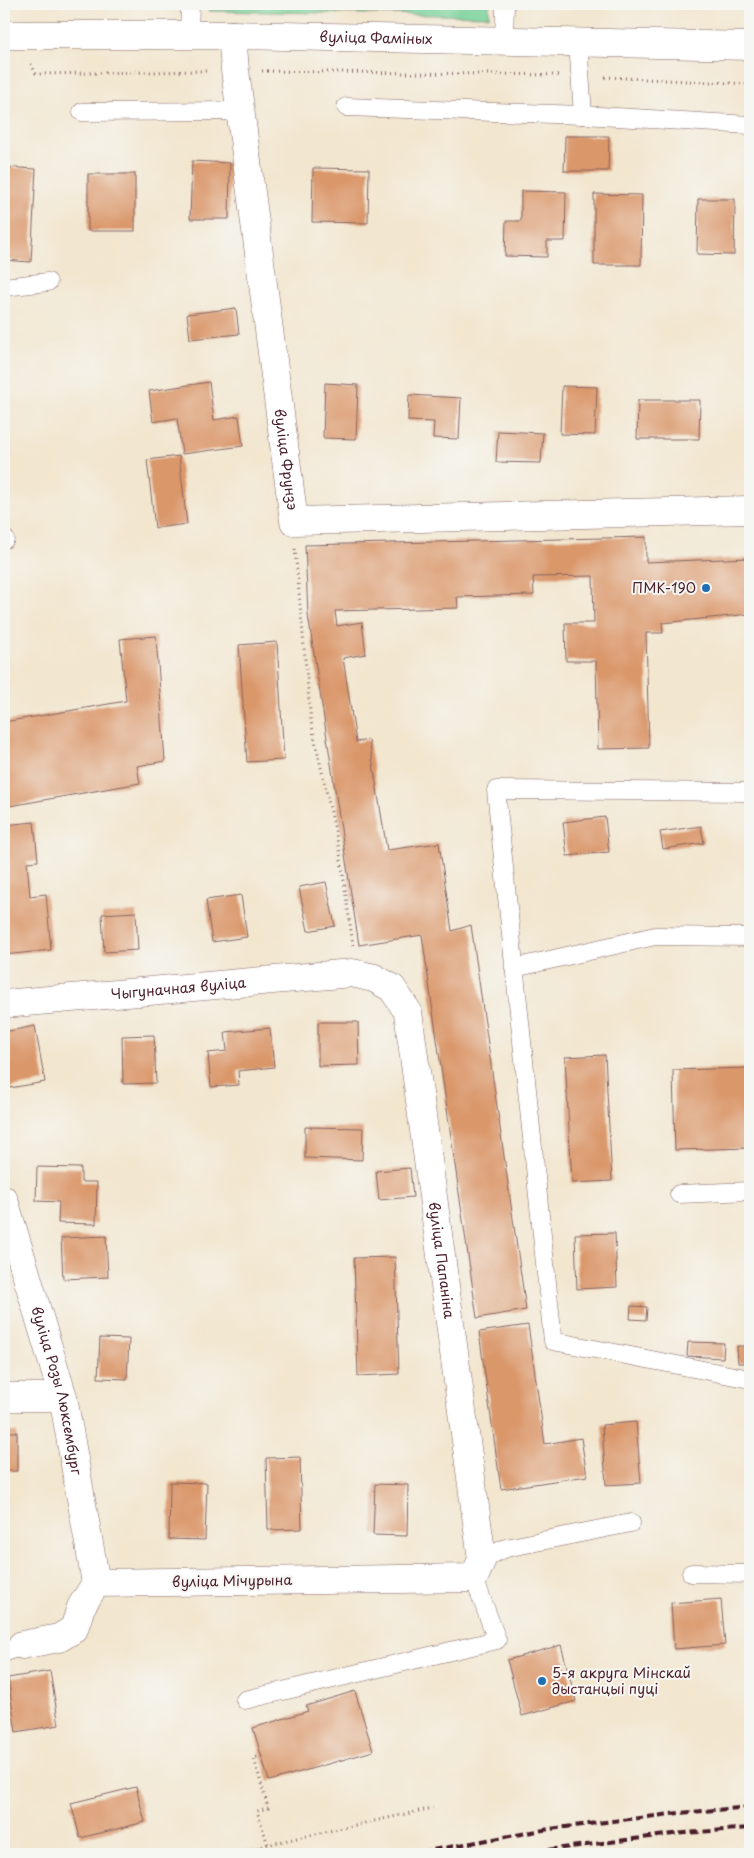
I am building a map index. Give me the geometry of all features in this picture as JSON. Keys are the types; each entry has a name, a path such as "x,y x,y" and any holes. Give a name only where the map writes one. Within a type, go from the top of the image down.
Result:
{"street":[{"name":"вуліца Фаміных","path":"4,35 232,35 750,46"},
{"name":"вуліца Фрунзэ","path":"232,35 234,70 241,111 294,521 750,510"},
{"name":"Чыгуначная вуліца","path":"4,1004 352,973"},
{"name":"вуліца Папаніна","path":"352,973 374,978 392,988 408,1012 478,1569"},
{"name":"вуліца Розы Люксембург","path":"4,1200 63,1397 96,1582"},
{"path":"4,1397 63,1397"},
{"name":"вуліца Мічурына","path":"96,1582 478,1569"},
{"path":"10,1648 59,1638 74,1629 81,1607 96,1582"}],"lane":[{"path":"189,35 190,4"},
{"path":"504,41 505,4"},
{"path":"578,42 583,115"},
{"path":"346,107 583,115 750,126"},
{"path":"82,112 241,111"},
{"path":"4,287 48,282"},
{"path":"750,792 496,790 553,1341 750,1380"},
{"path":"514,968 655,936 750,937"},
{"path":"679,1194 750,1191"},
{"path":"245,1700 497,1640 478,1569 506,1548 631,1523"},
{"path":"690,1573 750,1574"}],"path":[{"path":"29,61 36,74 234,70 580,76 750,84"},
{"path":"294,521 295,556 311,722 340,853 353,942 352,973"},
{"path":"262,1756 254,1758 268,1808 257,1811 268,1845"},
{"path":"233,1854 433,1808"}],"green space":[{"path":"207,4 489,4 489,16 209,11"}],"building":[{"path":"565,136 609,136 608,171 564,171"},
{"path":"192,161 230,163 229,219 190,219"},
{"path":"4,167 36,169 31,262 4,260"},
{"path":"313,168 369,169 368,223 312,222"},
{"path":"88,174 135,174 135,231 88,231"},
{"path":"521,191 566,192 565,241 547,241 547,257 505,256 506,221 521,221"},
{"path":"594,194 642,195 641,265 594,265"},
{"path":"698,199 735,199 734,255 697,254"},
{"path":"236,308 239,334 190,339 187,314"},
{"path":"209,382 214,420 239,416 243,446 182,454 177,418 153,422 149,391"},
{"path":"325,383 358,385 356,439 323,438"},
{"path":"562,386 597,387 595,435 560,434"},
{"path":"409,395 461,398 459,439 433,438 434,422 408,421"},
{"path":"638,400 700,400 699,439 637,439"},
{"path":"498,431 543,433 541,463 496,462"},
{"path":"179,456 187,524 155,528 147,460"},
{"path":"646,537 646,562 750,558 750,614 662,623 663,633 646,633 649,748 598,749 596,661 566,661 565,623 594,623 593,576 533,577 534,595 457,597 458,608 335,611 337,626 362,622 366,654 343,658 356,742 369,740 387,850 439,843 452,931 471,925 526,1310 477,1318 422,935 359,945 308,615 305,545"},
{"path":"156,636 165,761 137,766 140,783 4,807 4,722 126,701 120,639"},
{"path":"277,642 284,760 247,762 239,645"},
{"path":"605,817 609,852 567,856 563,822"},
{"path":"34,822 38,861 27,862 30,896 46,894 51,950 4,955 4,825"},
{"path":"701,826 704,843 663,849 660,832"},
{"path":"326,882 335,926 308,931 299,887"},
{"path":"241,895 247,937 212,942 206,900"},
{"path":"136,912 138,950 104,952 102,914"},
{"path":"318,1022 358,1022 359,1065 318,1066"},
{"path":"35,1026 45,1082 4,1089 4,1032"},
{"path":"270,1028 274,1067 238,1071 239,1085 211,1087 208,1053 227,1051 225,1032"},
{"path":"154,1035 156,1083 123,1084 122,1036"},
{"path":"605,1055 612,1181 572,1183 565,1057"},
{"path":"750,1068 750,1148 675,1150 673,1070"},
{"path":"305,1127 363,1128 362,1160 305,1158"},
{"path":"37,1167 81,1168 81,1182 97,1182 96,1224 58,1223 59,1202 36,1201"},
{"path":"410,1168 413,1197 379,1200 376,1171"},
{"path":"615,1233 617,1287 577,1289 575,1234"},
{"path":"106,1236 108,1277 63,1279 61,1238"},
{"path":"395,1257 399,1374 358,1376 354,1258"},
{"path":"631,1306 647,1307 646,1320 630,1319"},
{"path":"528,1325 545,1444 581,1438 587,1476 501,1489 479,1332"},
{"path":"100,1338 129,1339 127,1379 98,1378"},
{"path":"688,1342 724,1343 723,1358 687,1356"},
{"path":"737,1346 750,1346 750,1363 738,1363"},
{"path":"636,1422 641,1483 606,1485 602,1425"},
{"path":"4,1432 17,1432 17,1471 4,1471"},
{"path":"300,1457 302,1529 268,1530 266,1458"},
{"path":"170,1482 207,1483 205,1540 169,1539"},
{"path":"375,1484 408,1485 407,1536 373,1535"},
{"path":"721,1599 725,1645 674,1649 671,1603"},
{"name":"5-я акруга Мінскай дыстанцыі пуці","path":"561,1645 576,1701 522,1716 507,1660"},
{"path":"50,1671 59,1725 16,1732 8,1678"},
{"path":"355,1691 373,1751 269,1781 253,1728 308,1711 306,1706"},
{"path":"136,1787 145,1822 80,1838 71,1803"}],"railway":[{"path":"410,1854 549,1829 679,1813 750,1807"},
{"path":"525,1854 673,1834 750,1828"},
{"path":"737,1854 750,1853"}],"place":[{"name":"ПМК-190","path":"706,588"},
{"name":"5-я акруга Мінскай дыстанцыі пуці","path":"542,1681"}]}
